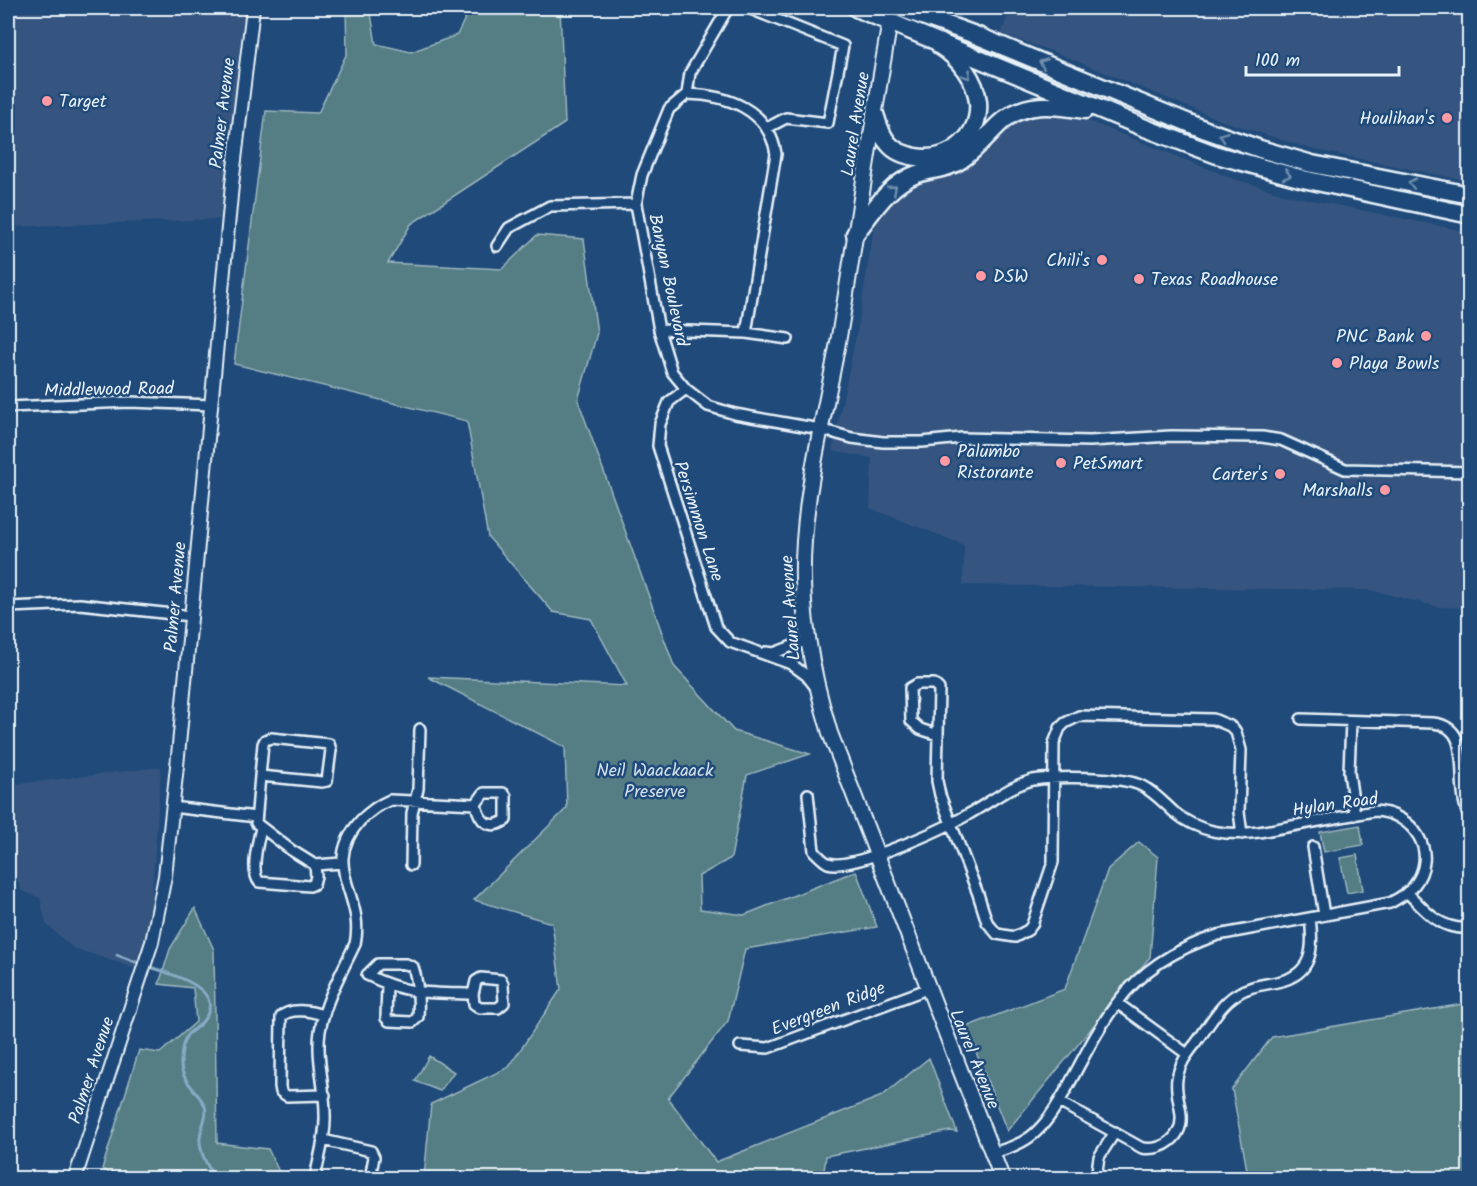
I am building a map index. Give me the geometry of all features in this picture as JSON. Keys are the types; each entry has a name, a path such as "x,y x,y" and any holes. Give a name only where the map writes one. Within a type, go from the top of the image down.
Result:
{"highway":[{"path":"856,8 894,12 978,36 1206,130 1260,149 1312,164 1470,195"},
{"path":"875,114 882,133 897,152 912,157 932,158 961,146 975,125 978,113 976,90 964,70 948,51 894,12"},
{"path":"925,35 1145,128 1217,155 1267,170 1470,215"},
{"path":"855,234 887,193 898,184 916,175 960,160 1001,122 1018,111 1032,106 1053,105 1096,112 1145,128"}],"main road":[{"name":"Laurel Avenue","path":"894,12 807,507 803,589 808,640 817,689 845,778 878,854 927,988 1002,1179"}],"street":[{"name":"Palmer Avenue","path":"75,1179 152,942 165,876 232,186 253,8"},
{"path":"728,8 690,73 687,94 709,94 741,106 759,116 774,137 776,154 746,333"},
{"path":"748,8 843,46 828,123 786,118 767,128"},
{"name":"Banyan Boulevard","path":"687,94 669,109 642,175 636,204 659,330 672,372 686,388 708,406 735,414 820,429 852,438 903,443 962,438 1090,441 1161,436 1262,437 1281,440 1346,469 1470,472"},
{"path":"497,246 509,228 550,206 636,204"},
{"path":"659,330 746,333 788,339"},
{"name":"Persimmon Lane","path":"686,388 669,402 660,424 658,446 716,627 730,642 790,664 806,675 817,689"},
{"name":"Middlewood Road","path":"8,407 129,402 212,405"},
{"path":"8,607 80,604 191,616"},
{"name":"Persimmon Lane","path":"752,651 774,653 808,640"},
{"path":"938,735 920,729 911,721 910,688 914,685 934,684 939,689 938,735 937,781 939,795 990,928 998,934 1008,937 1022,934 1032,925 1053,862 1053,751 1057,734 1065,723 1074,718 1084,716 1213,719 1230,726 1240,740 1239,812 1242,834"},
{"path":"1301,719 1441,723 1455,730 1463,743 1465,753 1462,795 1470,819"},
{"path":"1351,721 1349,772 1355,814"},
{"path":"411,865 412,813 418,789 420,729"},
{"path":"260,776 327,781 332,750 329,744 271,738 265,740 260,776 256,823 315,866 342,863"},
{"name":"Hylan Road","path":"808,794 814,851 826,862 838,864 878,854 950,823 1031,781 1053,779 1132,782 1148,789 1177,815 1195,826 1215,833 1242,834 1374,811 1388,812 1402,818 1414,829 1422,843 1423,865 1416,882 1407,892"},
{"path":"484,793 503,793 507,799 506,820 499,824 483,822 479,817 476,804 484,793"},
{"path":"315,1179 326,1118 319,1049 323,1015 355,944 357,934 356,915 342,863 347,841 353,830 370,811 390,800 476,804"},
{"path":"172,807 256,817"},
{"path":"261,828 254,875 259,882 310,886 314,884 315,866"},
{"path":"1313,847 1324,915"},
{"path":"993,1153 1029,1138 1041,1127 1059,1102 1117,1003 1135,982 1153,967 1191,945 1218,935 1390,903 1407,892 1438,922 1457,928 1470,927"},
{"path":"1059,1102 1134,1144 1151,1149 1160,1148 1173,1139 1181,1123 1177,1082 1179,1070 1187,1054 1231,998 1247,989 1289,979 1305,966 1312,946 1310,918"},
{"path":"387,985 386,1013 389,1021 413,1022 416,1020 418,993 415,971 410,965 378,964 367,975 387,985 418,993 473,994"},
{"name":"Evergreen Ridge","path":"740,1046 768,1048 927,988"},
{"path":"1117,1003 1187,1054"},
{"path":"323,1015 288,1011 281,1017 280,1086 281,1092 286,1096 325,1095"},
{"path":"1096,1179 1099,1157 1115,1132"},
{"path":"323,1140 371,1151 374,1157 370,1179"}],"shaded area":[{"path":"8,8 244,8 221,219 8,227"},
{"path":"1011,8 1469,8 1469,181 1311,149 1223,121 1052,51 1001,34"},
{"path":"1066,112 1231,178 1287,195 1469,232 1469,608 1439,607 1370,590 963,585 964,545 870,508 872,458 832,451 858,327 873,233 878,217 898,193 1023,116"},
{"path":"161,767 151,907 137,969 73,948 46,924 40,898 22,891 8,861 8,785"}],"green space":[{"name":"Neil Waackaack Preserve","path":"346,8 370,8 376,44 411,52 457,35 470,8 560,8 565,123 411,224 388,263 502,269 537,235 584,239 597,333 578,400 674,666 734,731 810,754 747,775 731,858 699,876 700,909 744,915 856,871 877,927 745,949 728,1021 668,1098 716,1162 882,1096 929,1058 957,1132 950,1131 826,1156 823,1178 424,1178 431,1104 509,1067 561,989 552,923 474,900 567,808 565,747 428,677 627,686 591,619 553,612 488,537 467,421 234,364 266,111 318,113 347,53"},
{"path":"1360,825 1363,845 1324,852 1320,832"},
{"path":"1139,842 1158,857 1150,957 1007,1131 966,1027 1065,989 1108,869"},
{"path":"1357,855 1363,890 1347,893 1340,858"},
{"path":"195,908 214,950 217,1143 268,1149 282,1178 118,1178 102,1169 139,1050 160,1053 196,1022 193,988 159,984 170,949"},
{"path":"1469,1003 1469,1178 1245,1178 1248,1175 1232,1089 1272,1037"},
{"path":"429,1056 454,1072 440,1091 415,1081"}],"waterway":[{"path":"117,955 136,962"},
{"path":"153,968 185,980 204,992 209,1001 209,1010 203,1021 189,1033 185,1040 181,1064 184,1075 206,1108 200,1145 214,1178"}],"place":[{"name":"Target","path":"47,101"},
{"name":"Houlihan's","path":"1447,118"},
{"name":"Chili's","path":"1102,260"},
{"name":"DSW","path":"981,276"},
{"name":"Texas Roadhouse","path":"1139,279"},
{"name":"PNC Bank","path":"1426,336"},
{"name":"Playa Bowls","path":"1337,363"},
{"name":"Palumbo Ristorante","path":"945,461"},
{"name":"PetSmart","path":"1061,463"},
{"name":"Carter's","path":"1280,474"},
{"name":"Marshalls","path":"1385,490"}]}
